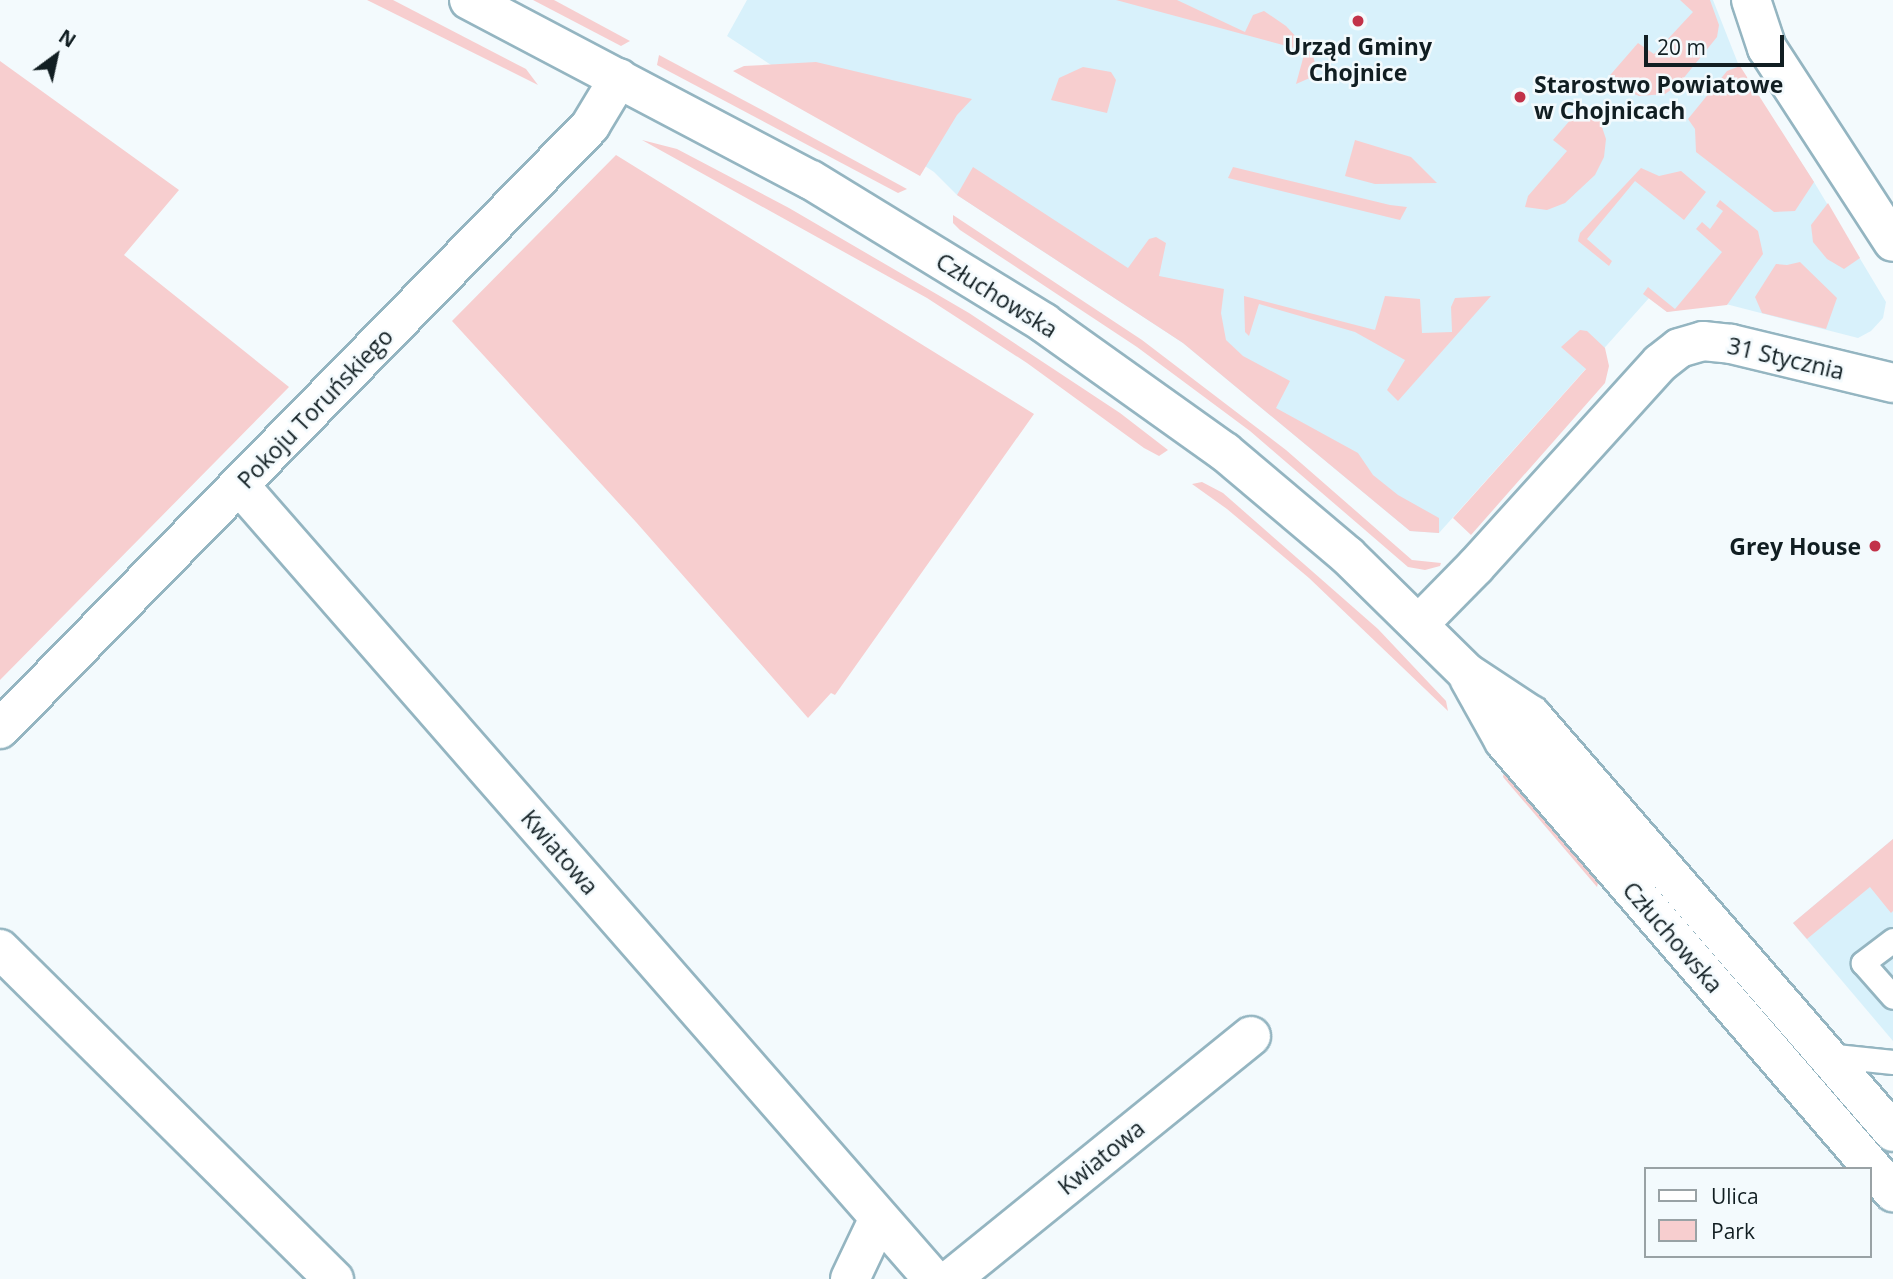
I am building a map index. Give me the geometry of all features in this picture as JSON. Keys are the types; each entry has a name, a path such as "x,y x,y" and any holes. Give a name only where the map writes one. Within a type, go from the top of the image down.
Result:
{"street":[{"name":"Człuchowska","path":"469,0 811,180 1044,323 1225,452 1347,555 1467,673 1531,715 1893,1132"},
{"path":"1751,0 1768,48 1893,242"},
{"name":"Pokoju Toruńskiego","path":"0,729 590,126 619,78"},
{"name":"31 Stycznia","path":"1419,624 1475,567 1660,363 1679,348 1703,341 1731,344 1893,383"},
{"name":"Kwiatowa","path":"240,486 878,1220 933,1279"},
{"name":"Człuchowska","path":"1467,673 1504,741 1871,1167"},
{"path":"0,948 334,1279"},
{"name":"Kwiatowa","path":"951,1279 1251,1036"},
{"name":"Człuchowska","path":"1872,1168 1893,1192"},
{"path":"850,1279 878,1220"}],"lane":[{"path":"1893,940 1863,963 1893,997"},
{"path":"1825,1055 1893,1062"}],"shaded area":[{"path":"747,0 1713,0 1741,71 1814,182 1886,302 1883,318 1871,331 1858,338 1722,303 1667,312 1649,298 1439,533 1410,531 1183,343 957,195 934,172 727,36"},
{"path":"1893,839 1893,1041 1793,923"}],"green space":[{"path":"367,0 393,0 526,69 538,85"},
{"path":"533,0 554,0 630,41 621,46"},
{"path":"1116,0 1177,0 1245,32 1253,15 1264,11 1286,26 1313,55 1316,68 1312,77 1296,84 1305,51"},
{"path":"1680,0 1710,0 1719,25 1717,37 1678,85 1665,94 1639,96 1605,81 1638,43 1654,54 1693,12"},
{"path":"659,55 907,189 898,193 657,65"},
{"path":"0,61 179,190 124,255 289,387 0,680"},
{"path":"816,62 972,99 957,115 920,176 733,71 744,66"},
{"path":"1740,66 1814,182 1795,211 1774,212 1696,152 1695,129 1688,119 1727,71"},
{"path":"1083,67 1111,72 1116,80 1107,113 1051,100 1059,78"},
{"path":"1584,104 1600,121 1606,139 1604,157 1595,175 1565,203 1547,210 1525,207 1528,196 1567,151 1553,140"},
{"path":"642,140 677,149 789,208 969,313 1120,413 1168,450 1159,456 1144,448 1027,363 927,298"},
{"path":"1355,140 1411,157 1437,183 1375,184 1345,176"},
{"path":"616,155 1034,414 835,695 831,693 808,718 636,522 452,321"},
{"path":"973,167 1128,268 1149,239 1156,237 1166,243 1159,276 1224,289 1221,313 1226,340 1243,356 1290,381 1276,408 1358,453 1373,475 1398,495 1439,518 1439,533 1410,531 1183,343 957,195"},
{"path":"1233,167 1407,207 1400,220 1228,178"},
{"path":"1641,168 1659,176 1681,171 1706,192 1684,220 1635,181 1587,239 1612,261 1609,266 1578,241 1580,233"},
{"path":"1720,200 1758,231 1763,254 1727,305 1667,312 1643,294 1648,287 1675,309 1696,284 1722,252 1696,229 1702,222 1710,229 1723,211 1716,206"},
{"path":"1828,203 1860,258 1844,269 1827,259 1813,242 1811,225"},
{"path":"953,215 1142,340 1286,450 1412,560 1441,563 1440,566 1425,570 1408,567 1250,431 1137,347 960,230 953,223"},
{"path":"1800,262 1837,298 1826,329 1762,313 1755,297 1776,264"},
{"path":"1244,296 1375,330 1385,296 1420,299 1422,333 1452,332 1451,307 1455,298 1491,296 1398,401 1387,390 1405,360 1355,332 1259,304 1249,336 1245,332"},
{"path":"1580,330 1587,331 1605,348 1609,366 1605,383 1471,535 1453,518 1586,369 1561,347"},
{"path":"1202,482 1223,493 1378,629 1446,701 1448,711 1309,578 1227,509 1192,484"},
{"path":"1505,766 1600,874 1597,887 1503,777"},
{"path":"1893,839 1893,911 1891,913 1870,887 1807,939 1793,923"}],"place":[{"name":"Urząd Gminy Chojnice","path":"1358,21"},
{"name":"Starostwo Powiatowe w Chojnicach","path":"1520,97"},
{"name":"Grey House","path":"1875,546"}]}
